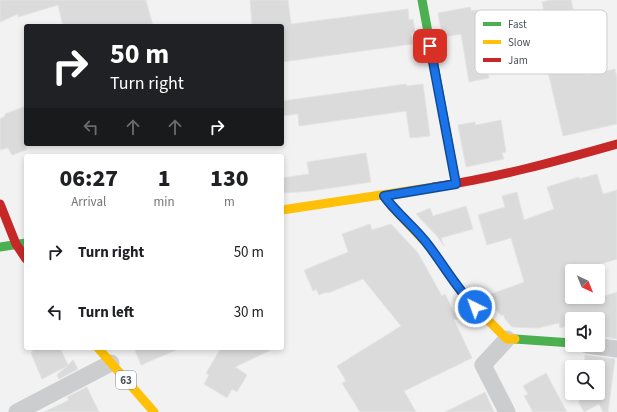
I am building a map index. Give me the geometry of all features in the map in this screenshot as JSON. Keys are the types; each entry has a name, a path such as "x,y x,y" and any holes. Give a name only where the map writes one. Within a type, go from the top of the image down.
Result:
{"street":[{"path":"422,0 456,184"},
{"path":"284,210 384,196 456,184 557,161 617,144"},
{"path":"384,196 392,207 428,245 465,297 507,339 565,343"},
{"path":"0,204 16,244 24,255"},
{"path":"0,247 24,243"},
{"path":"506,412 483,365 507,339"},
{"path":"605,347 617,349"},
{"name":"63","path":"100,350 154,412"},
{"path":"18,412 112,363"}],"building":[{"path":"0,0 146,0 152,24 63,24 58,5 18,17 18,14 0,22"},
{"path":"250,0 288,0 291,24 408,9 409,20 413,19 415,32 411,33 413,44 284,62 284,24 252,24"},
{"path":"551,0 571,0 573,10 544,10 542,2"},
{"path":"470,7 471,11 475,10 475,74 488,74 489,78 469,82 461,34 443,37 438,13"},
{"path":"615,69 617,78 617,124 563,136 549,74 607,74 607,71"},
{"path":"406,84 407,86 423,84 430,136 410,138 406,111 299,126 298,114 284,116 284,101"},
{"path":"24,107 24,146 26,146 26,150 12,155 8,148 0,150 0,119 5,116 5,114"},
{"path":"501,120 506,152 502,153 504,159 466,167 458,125 475,122 476,125"},
{"path":"366,153 371,182 311,191 284,193 284,178 309,174 307,162"},
{"path":"597,174 603,194 617,190 617,259 601,264 565,264 565,304 605,304 605,296 617,292 617,339 605,337 605,312 565,312 565,326 560,328 559,323 538,328 512,327 505,319 504,315 502,316 487,302 486,296 524,282 511,238 487,245 478,215 505,207 502,196 517,192 524,220 554,209 547,187 579,177 579,179"},
{"path":"466,206 473,229 441,238 444,246 437,236 416,214 430,208 433,216"},
{"path":"370,224 372,230 391,224 418,253 442,296 445,294 457,319 454,320 472,358 404,391 416,412 360,412 342,383 346,381 337,366 401,326 363,279 319,295 316,289 313,291 304,270 348,252 342,234"},
{"path":"32,350 61,350 68,365 73,360 78,369 59,379 57,375 67,366 42,379 31,353 33,352"},
{"path":"135,350 176,350 141,365"},
{"path":"220,350 271,350 235,367 247,375 237,392 232,389 227,398 204,384 209,375 206,373"},
{"path":"585,355 615,359 608,412 603,412 599,404 584,412 579,403 579,400 605,400 605,360 585,360"},
{"path":"546,373 567,412 533,412 524,396 528,394 523,386"},
{"path":"87,387 99,412 44,412 69,400 67,397"},
{"path":"485,392 494,412 445,412"}],"traffic: fast":[{"path":"422,0 456,184"},
{"path":"0,247 24,243"},
{"path":"515,339 565,343"}],"traffic: slow":[{"path":"284,210 434,187"},
{"path":"384,196 392,207 428,245 465,297 507,339 515,339"},
{"path":"100,350 154,412"}],"traffic: jam":[{"path":"434,187 503,174 617,144"},
{"path":"0,204 16,244 24,256"}],"route":[{"path":"430,46 456,184 384,196 392,207 428,245 465,297 475,307"}]}
